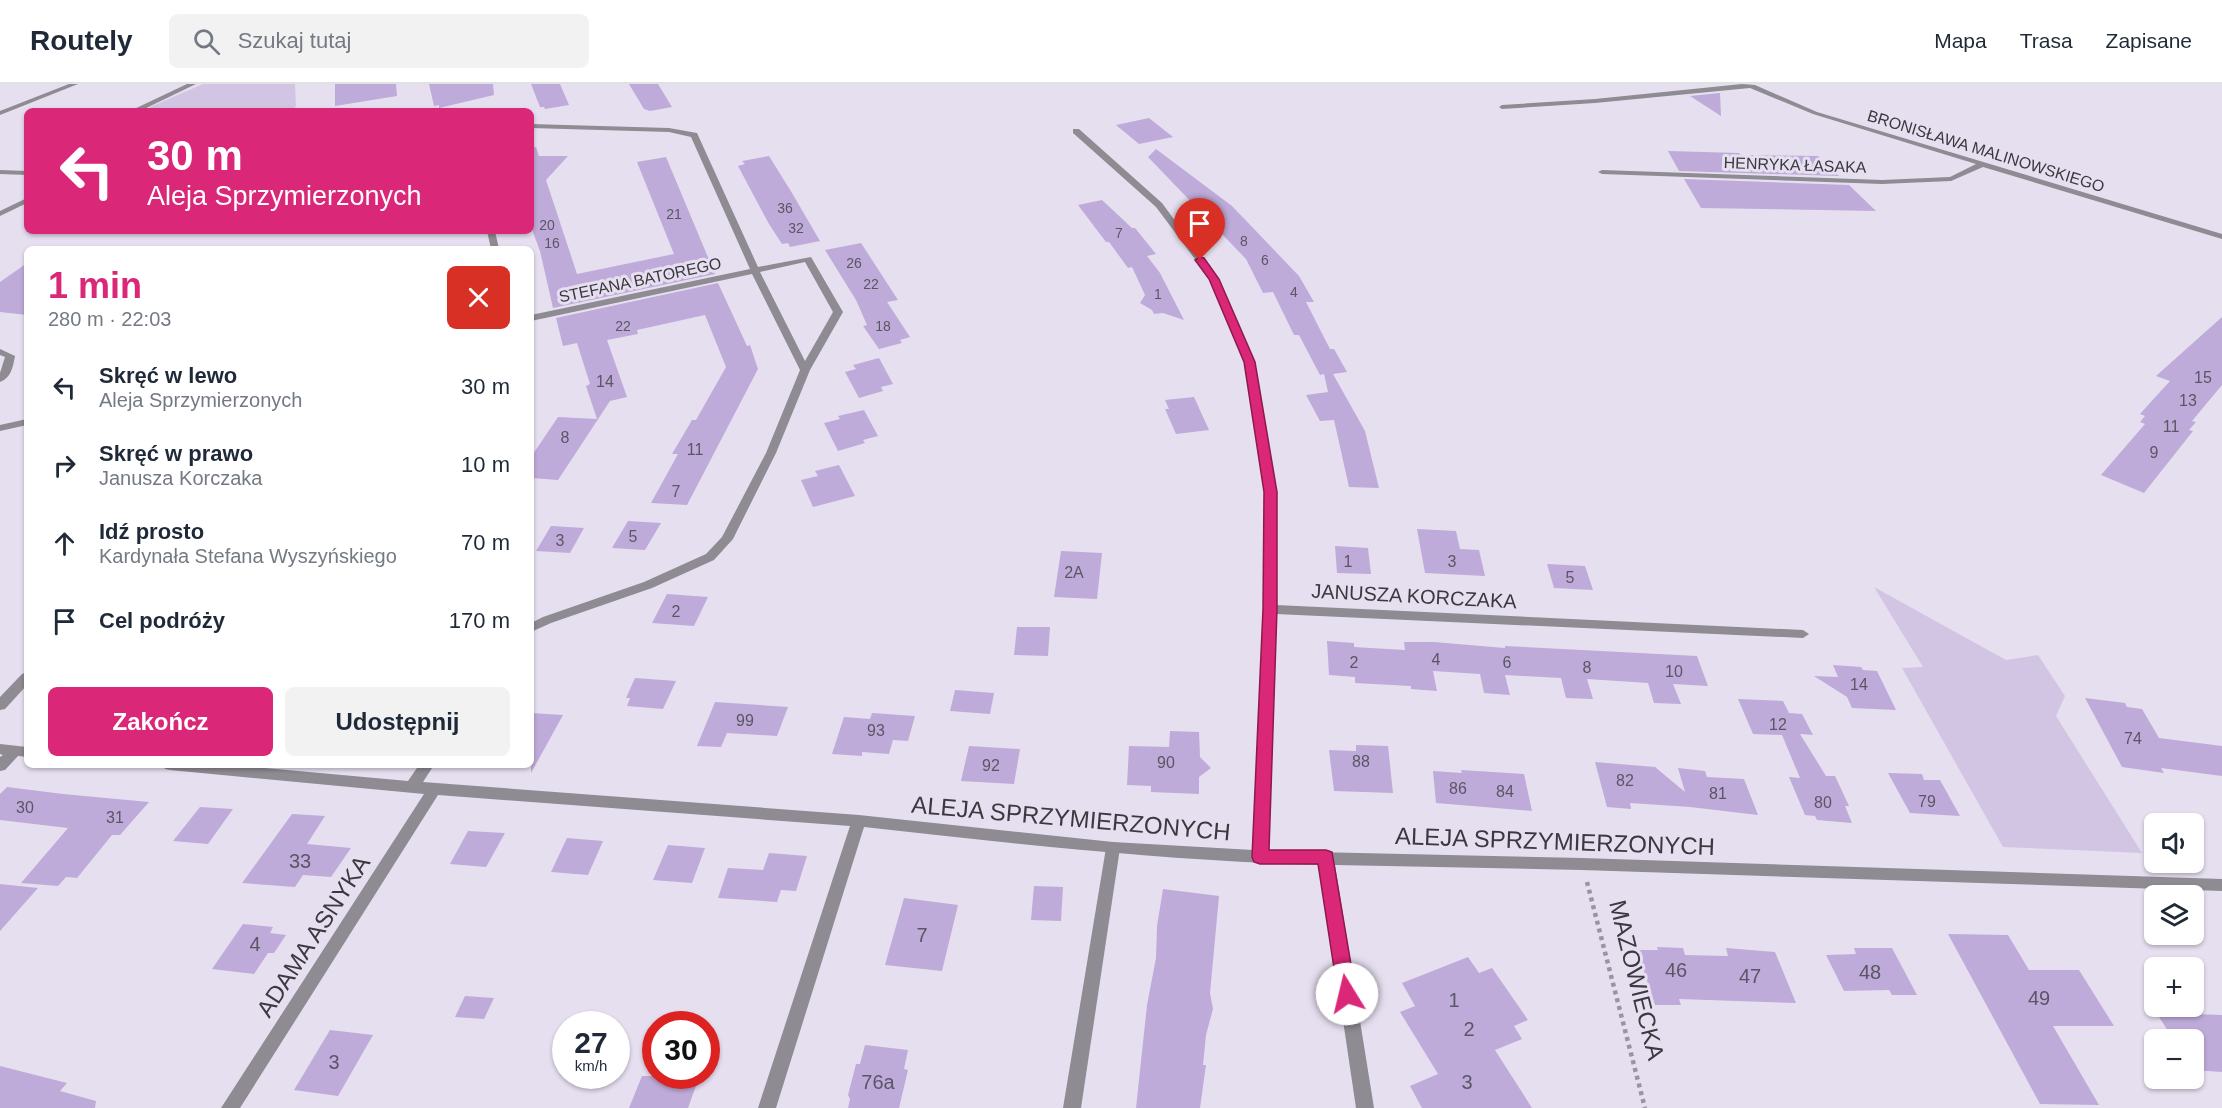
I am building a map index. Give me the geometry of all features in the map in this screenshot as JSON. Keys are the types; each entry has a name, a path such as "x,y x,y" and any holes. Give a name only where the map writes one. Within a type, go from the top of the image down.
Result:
{"street":[{"path":"2,112 75,84"},
{"path":"141,108 193,84"},
{"path":"1502,107 1595,101 1766,84"},
{"name":"BRONISŁAWA MALINOWSKIEGO","path":"1747,85 1815,113 2222,237"},
{"path":"2,112 24,112"},
{"path":"534,126 669,130 694,135 755,271 805,370 771,453 727,539 710,557 648,585 534,626"},
{"path":"1076,131 1159,205 1166,214 1214,279 1249,362 1271,492 1270,609 1260,857"},
{"name":"HENRYKA ŁASAKA","path":"1602,172 1882,182 1952,179 1983,164"},
{"path":"0,172 24,173"},
{"path":"0,214 24,202"},
{"name":"STEFANA BATOREGO","path":"534,317 808,259 838,312 805,370"},
{"path":"0,352 10,357 7,371 0,379"},
{"path":"0,428 24,423"},
{"name":"JANUSZA KORCZAKA","path":"1270,609 1803,634"},
{"path":"0,705 24,680"},
{"path":"0,749 21,751"},
{"path":"0,766 21,751"},
{"name":"ALEJA SPRZYMIERZONYCH","path":"203,768 434,789 859,821 1113,848 1260,857 1582,864 2222,885"},
{"path":"412,787 425,768"},
{"name":"ADAMA ASNYKA","path":"230,1108 434,789"},
{"path":"767,1108 859,821"},
{"path":"1072,1108 1113,848"},
{"path":"1326,857 1365,1108"}],"path":[{"name":"MAZOWIECKA","path":"1582,864 1645,1108"}],"shaded area":[{"path":"203,84 295,84 296,106 294,108 150,107"},
{"path":"1874,587 2006,660 2038,655 2065,696 2056,716 2142,853 2003,847 1902,668 1923,667"}],"building":[{"path":"335,84 396,84 397,96 335,106"},
{"path":"429,84 493,84 494,95 439,108 439,105 434,106"},
{"path":"531,84 560,84 569,105 545,109 540,107"},
{"path":"629,84 658,84 672,107 650,111 644,109"},
{"path":"1720,93 1721,116 1690,96"},
{"path":"1149,118 1173,137 1139,144 1116,125"},
{"path":"534,147 536,147 539,156 568,156 546,180 577,274 674,254 637,162 666,157 715,274 553,308 540,251 534,234"},
{"path":"1156,149 1232,206 1299,276 1314,302 1306,302 1330,349 1334,349 1347,372 1333,374 1365,431 1379,488 1349,487 1334,420 1320,421 1306,395 1328,392 1324,374 1320,375 1299,335 1294,335 1273,292 1263,293 1246,259 1148,157"},
{"path":"1668,151 1818,156 1839,176 1679,171"},
{"path":"769,156 820,241 790,247 788,243 782,244 769,224 738,166 745,164 742,161"},
{"path":"1684,179 1849,185 1876,211 1701,208"},
{"path":"1102,200 1132,228 1135,228 1156,254 1147,256 1160,273 1184,320 1163,313 1154,314 1152,310 1140,303 1145,295 1132,267 1128,268 1078,205"},
{"path":"861,243 898,300 887,302 910,337 900,340 902,343 879,349 863,326 867,325 856,300 825,250"},
{"path":"24,265 24,315 0,312 0,282"},
{"path":"718,283 747,346 750,345 758,369 687,505 651,503 678,454 672,454 692,420 696,420 726,367 705,315 637,330 638,334 607,340 627,397 610,401 558,480 534,478 534,453 558,417 597,419 586,386 590,384 577,343 563,346 556,318"},
{"path":"2222,317 2222,385 2192,421 2196,422 2189,430 2193,431 2144,493 2101,475 2145,424 2140,422 2145,416 2140,414 2170,381 2156,376"},
{"path":"879,358 893,384 881,387 883,391 859,398 845,372 856,369 853,365"},
{"path":"1194,397 1209,430 1176,434 1165,409 1169,409 1165,400"},
{"path":"864,410 878,436 863,440 865,443 838,451 824,423 840,419 838,416"},
{"path":"839,465 855,496 813,507 801,480 818,476 815,471"},
{"path":"628,521 661,523 645,550 612,548"},
{"path":"551,526 584,528 570,553 536,551"},
{"path":"1417,529 1456,531 1460,549 1479,550 1485,576 1425,573"},
{"path":"1335,546 1368,548 1371,574 1337,573"},
{"path":"1061,551 1102,553 1097,599 1054,597"},
{"path":"1547,564 1585,566 1593,590 1554,588"},
{"path":"667,594 708,597 694,626 652,623"},
{"path":"1017,627 1050,627 1048,656 1014,655"},
{"path":"1327,641 1354,643 1354,647 1405,650 1404,642 1434,642 1505,648 1505,646 1697,656 1708,686 1673,684 1681,704 1654,703 1648,683 1587,679 1593,699 1566,698 1561,678 1505,675 1510,695 1484,693 1480,674 1433,671 1437,691 1411,689 1411,686 1355,683 1355,677 1329,675"},
{"path":"1833,665 1861,667 1863,670 1877,671 1896,710 1852,708 1847,697 1814,676 1838,677"},
{"path":"635,678 676,681 663,709 627,706 630,698 626,698"},
{"path":"955,690 994,693 990,714 950,711"},
{"path":"2085,698 2125,703 2127,707 2142,709 2159,738 2222,746 2222,776 2161,768 2164,773 2122,767"},
{"path":"1738,699 1783,701 1789,713 1802,714 1813,735 1800,734 1826,776 1835,776 1849,806 1845,806 1852,823 1817,820 1815,816 1805,815 1789,777 1800,778 1782,735 1753,734"},
{"path":"715,702 788,707 777,736 727,733 721,747 697,746"},
{"path":"534,713 563,715 534,768"},
{"path":"872,713 915,716 908,741 893,740 889,754 862,752 862,756 832,754 844,717 870,719"},
{"path":"1170,731 1199,732 1200,757 1211,768 1199,777 1199,794 1151,792 1151,786 1127,785 1129,746 1169,747"},
{"path":"1356,745 1388,746 1393,793 1334,791 1329,750 1356,751"},
{"path":"969,746 1020,749 1014,784 961,781"},
{"path":"1595,762 1655,767 1685,792 1678,768 1705,771 1707,777 1744,779 1758,815 1630,803 1631,809 1607,807"},
{"path":"1461,770 1524,774 1532,811 1436,803 1433,771 1462,773"},
{"path":"1888,773 1922,774 1924,780 1940,780 1960,816 1910,813"},
{"path":"7,787 149,802 120,835 112,835 77,878 66,877 58,886 21,883 68,828 0,820 0,794"},
{"path":"200,807 233,809 208,844 173,841"},
{"path":"292,814 325,816 307,844 351,848 331,877 303,875 295,887 242,883"},
{"path":"468,831 505,833 486,867 450,864"},
{"path":"567,838 603,841 588,875 551,872"},
{"path":"668,845 705,848 692,883 653,880"},
{"path":"769,853 807,856 796,891 781,890 777,902 718,898 728,868 763,870"},
{"path":"0,884 38,888 0,931"},
{"path":"1034,886 1063,887 1061,921 1031,920"},
{"path":"1163,889 1219,896 1210,993 1213,1009 1206,1035 1203,1065 1206,1065 1200,1108 1136,1108"},
{"path":"904,898 958,905 942,971 885,965"},
{"path":"243,924 273,927 270,933 286,935 274,953 268,953 254,974 212,969"},
{"path":"1948,934 2008,935 2029,970 2079,970 2114,1026 2053,1026 2099,1105 2040,1104"},
{"path":"1657,947 1683,948 1685,955 1728,956 1726,948 1775,952 1796,1003 1679,999 1681,1005 1655,1005 1637,950 1658,950"},
{"path":"1854,948 1892,948 1917,995 1892,995 1889,990 1844,991 1826,955 1856,954"},
{"path":"1468,957 1479,973 1492,968 1528,1020 1514,1026 1522,1039 1495,1050 1532,1108 1422,1108 1410,1086 1438,1074 1400,1012 1415,1006 1402,983"},
{"path":"465,996 494,998 484,1019 455,1017"},
{"path":"2222,1015 2222,1072 2204,1071 2204,1029 2167,1029 2159,1017"},
{"path":"330,1030 373,1035 338,1096 294,1090"},
{"path":"865,1045 908,1050 904,1069 908,1070 899,1108 848,1108 850,1099 848,1095 856,1064 860,1064"},
{"path":"0,1066 67,1083 60,1091 96,1101 95,1108 0,1108"},
{"path":"642,1076 642,1089 695,1089 688,1108 629,1108"}],"route":[{"path":"1200,260 1214,279 1249,362 1271,492 1270,609 1260,857 1326,857 1347,994"}]}
